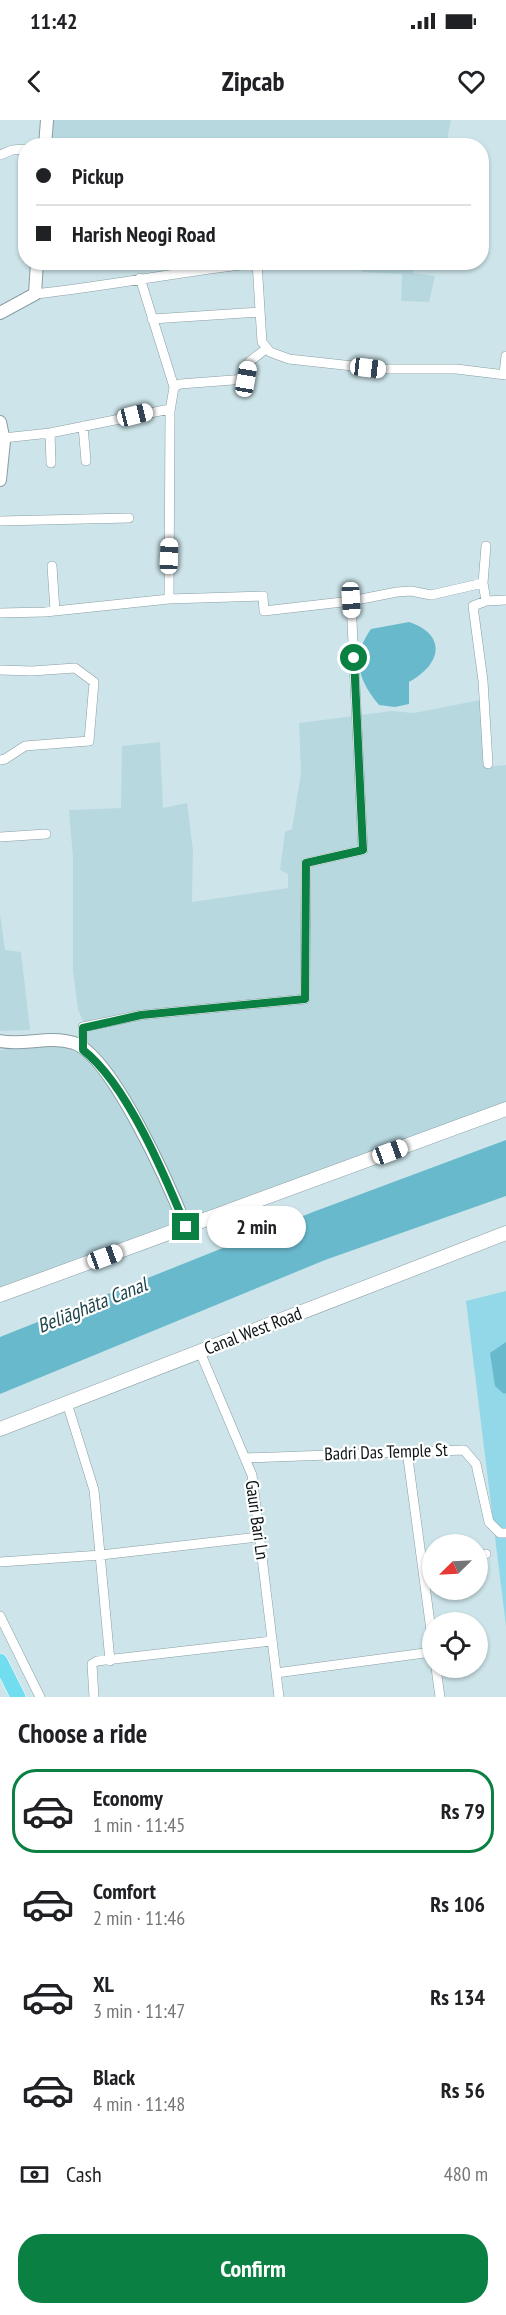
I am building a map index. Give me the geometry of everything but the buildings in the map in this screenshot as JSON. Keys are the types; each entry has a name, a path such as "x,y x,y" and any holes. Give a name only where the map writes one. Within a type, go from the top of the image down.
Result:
{"main road":[{"path":"0,1295 506,1109"},
{"name":"Canal West Road","path":"0,1429 506,1233"},
{"path":"0,1661 18,1697"}],"street":[{"path":"46,138 47,120"},
{"path":"0,155 18,150"},
{"path":"35,294 36,270"},
{"path":"0,313 35,294 88,289 140,278 202,270"},
{"path":"257,270 262,342 270,352 289,359 380,369 456,369 505,375 506,356"},
{"path":"140,278 174,387 170,409 169,599"},
{"path":"152,319 260,312"},
{"path":"174,387 180,384 246,379 249,362 267,348"},
{"path":"0,480 1,428 50,433 170,409"},
{"path":"83,426 86,461"},
{"path":"50,433 51,463"},
{"path":"0,521 129,518"},
{"path":"486,546 483,583 486,601"},
{"path":"52,566 55,611"},
{"path":"0,613 55,611 169,599 263,596 264,611 397,592 431,595 483,583"},
{"path":"83,1050 83,1028 141,1015 305,999 306,863 363,850 351,600"},
{"path":"488,764 483,681 472,606 486,601 506,600"},
{"path":"0,670 32,671 75,668 94,682 89,741 25,746 5,759 0,759"},
{"path":"0,837 46,834"},
{"path":"0,1041 53,1039 76,1044 92,1056 122,1096 156,1160 186,1227"},
{"name":"Gauri Bari Ln","path":"200,1352 252,1474 279,1697"},
{"path":"67,1403 94,1490 110,1661"},
{"name":"Badri Das Temple St","path":"245,1458 464,1450 476,1464 489,1522 500,1533 506,1533"},
{"path":"407,1451 422,1534"},
{"path":"0,1562 101,1555 259,1537"},
{"path":"0,1616 40,1697"},
{"path":"94,1697 92,1664 272,1641"},
{"path":"276,1673 422,1653"},
{"path":"438,1678 441,1697"}],"shaded area":[{"path":"50,120 451,120 447,138 48,138"},
{"path":"362,270 414,270 413,273 435,276 429,302 401,301 402,274 362,272"},
{"path":"480,700 484,767 506,765 506,1106 187,1224 156,1153 87,1049 87,1029 78,1010 73,970 73,858 69,810 121,808 122,746 160,742 163,808 187,803 193,850 192,902 288,888 288,874 280,870 285,832 292,829 301,773 299,723 392,711 414,713"},
{"path":"0,914 5,950 21,952 30,1030 0,1031"},
{"path":"45,1045 70,1048 85,1058 117,1097 153,1167 177,1224 0,1291 0,1050"},
{"path":"506,1291 506,1626 466,1301"}],"water":[{"path":"409,622 430,634 435,642 436,650 433,659 420,675 409,682 409,704 395,707 379,705 362,677 359,659 361,649 371,629"},
{"name":"Beliāghāta Canal","path":"506,1140 506,1196 325,1260 0,1394 0,1337 313,1212"},
{"path":"506,1342 506,1393 504,1394 495,1386 490,1353"}],"route":[{"path":"186,1227 156,1160 122,1096 92,1056 83,1050 83,1028 141,1015 305,999 306,863 363,850 354,658"}]}
